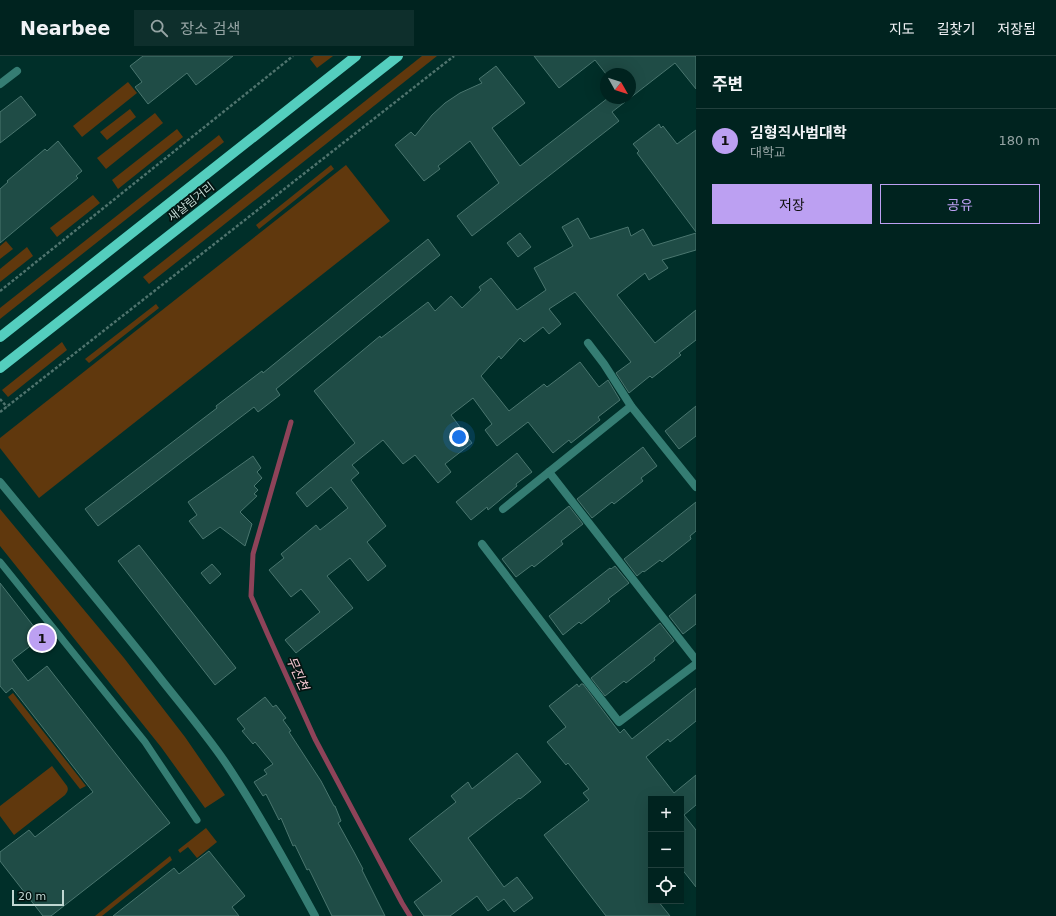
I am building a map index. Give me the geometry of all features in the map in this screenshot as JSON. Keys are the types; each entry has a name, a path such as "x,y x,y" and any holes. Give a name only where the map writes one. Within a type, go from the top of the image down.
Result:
{"main road":[{"name":"새살림거리","path":"0,337 356,56"},
{"name":"새살림거리","path":"0,368 398,56"}],"street":[{"path":"0,84 17,71"},
{"path":"588,343 604,364 631,406 696,487"},
{"path":"503,509 631,406"},
{"path":"549,472 696,660"},
{"path":"0,482 136,648 224,761 245,792 315,916"},
{"path":"482,544 619,722 696,664"}],"lane":[{"path":"0,562 144,742 197,820"}],"path":[{"path":"0,291 293,56"},
{"path":"0,412 454,56"},
{"path":"0,399 7,407"}],"shaded area":[{"path":"314,56 333,56 317,68 310,59"},
{"path":"422,56 437,56 149,284 143,277"},
{"path":"128,82 137,93 82,137 73,126"},
{"path":"130,109 136,117 107,140 100,132"},
{"path":"155,113 163,123 106,169 97,158"},
{"path":"177,129 183,137 118,189 112,180"},
{"path":"219,135 224,142 0,319 0,308"},
{"path":"331,165 334,169 259,229 256,225"},
{"path":"346,165 390,221 39,498 0,448 0,438"},
{"path":"93,195 100,203 57,237 50,228"},
{"path":"6,241 13,249 0,259 0,246"},
{"path":"27,247 33,256 0,282 0,269"},
{"path":"156,304 159,308 89,363 85,359"},
{"path":"62,342 67,350 8,397 2,390"},
{"path":"0,509 124,658 185,737 225,795 205,808 161,747 0,546"},
{"path":"13,693 86,786 80,789 8,697"},
{"path":"52,766 67,786 67,792 14,835 0,816 0,806"},
{"path":"206,828 217,842 197,858 188,847 180,853 178,850"},
{"path":"170,856 172,860 102,916 95,916"}],"building":[{"path":"143,56 233,56 196,85 187,73 148,104 135,87 142,82 130,66"},
{"path":"534,56 696,56 696,89 675,63 636,93 636,68 601,68 595,60 559,88"},
{"path":"496,66 525,103 492,128 520,166 600,104 622,104 612,112 619,121 472,236 457,216 499,183 470,141 438,166 440,169 424,181 395,145 411,132 415,136 432,115 445,103 460,93 482,83 479,79"},
{"path":"21,96 36,115 0,143 0,112"},
{"path":"659,124 661,128 663,126 677,144 696,130 696,232 637,153 639,151 633,144"},
{"path":"58,141 82,171 76,176 78,178 0,243 0,189 8,182 7,181 45,149 47,151"},
{"path":"578,218 590,239 628,227 631,236 643,229 653,246 696,233 696,250 662,260 668,268 649,280 645,273 617,295 655,343 696,310 696,340 679,353 681,355 652,378 650,376 629,393 616,373 631,362 575,292 549,309 561,324 549,334 543,327 524,342 520,338 501,359 499,356 481,376 509,411 544,384 547,387 580,362 599,387 608,380 620,400 598,417 600,420 571,443 569,440 553,453 528,422 497,446 485,430 492,424 473,398 451,415 472,443 445,464 451,472 438,483 415,455 403,464 383,440 352,465 359,473 351,480 386,526 367,542 386,566 368,581 350,558 327,576 353,608 296,653 285,640 320,612 301,589 291,597 269,570 284,558 281,554 316,525 320,530 348,508 331,487 307,507 296,493 355,443 314,391 380,336 381,338 428,302 435,311 451,296 462,308 481,290 479,287 491,278 517,310 546,290 534,268 573,246 562,227"},
{"path":"520,233 531,247 518,257 507,243"},
{"path":"428,239 440,255 276,389 280,395 258,412 254,407 98,526 85,509 217,408 216,406 262,371 263,373"},
{"path":"696,406 696,436 679,449 665,431"},
{"path":"643,447 657,466 641,478 643,481 614,504 612,502 592,518 577,499"},
{"path":"517,453 532,472 516,484 517,486 488,510 487,507 471,520 456,502"},
{"path":"253,456 261,468 257,472 262,478 254,486 258,490 254,494 257,496 240,512 252,524 245,546 220,527 203,539 189,521 197,515 188,502"},
{"path":"696,502 696,531 690,536 691,539 662,562 660,560 637,576 624,559"},
{"path":"569,506 583,524 561,541 563,544 534,567 532,565 516,577 502,559"},
{"path":"139,545 236,668 215,685 118,561"},
{"path":"212,564 221,574 210,584 201,573"},
{"path":"615,566 629,583 608,599 610,601 581,624 579,622 563,635 549,616 610,568 611,569"},
{"path":"0,583 42,637 12,660 28,681 47,666 170,823 51,916 43,916 0,861 0,852 29,830 35,837 93,792 12,688 6,693 0,686"},
{"path":"696,594 696,624 683,634 669,616"},
{"path":"660,623 674,641 654,658 655,660 626,683 624,681 605,696 591,678"},
{"path":"577,684 579,687 583,684 620,733 624,729 632,739 696,688 696,721 670,742 668,739 646,757 674,793 696,775 696,805 684,815 684,796 648,796 648,904 660,904 670,916 606,916 544,835 589,800 583,793 589,789 568,763 566,765 547,742 566,727 549,706"},
{"path":"265,697 273,707 276,705 286,718 283,720 291,731 289,732 321,781 335,806 341,821 338,823 363,869 362,870 385,916 332,916 309,869 307,870 295,845 293,846 281,818 279,820 266,794 263,796 254,782 267,774 264,770 273,764 255,742 253,744 242,731 245,729 237,719"},
{"path":"517,753 541,782 468,838 504,887 517,877 533,898 514,912 504,899 488,911 477,896 450,916 424,916 414,902 442,881 409,839 456,802 451,796 468,782 472,789"},
{"path":"684,815 696,830 696,887 684,872"},
{"path":"209,851 245,896 232,907 239,916 113,916 174,868 179,874"}],"waterway":[{"name":"무진천","path":"291,422 253,554 251,596 315,739 410,916"}],"place":[{"name":"김형직사범대학","path":"42,638"}]}
